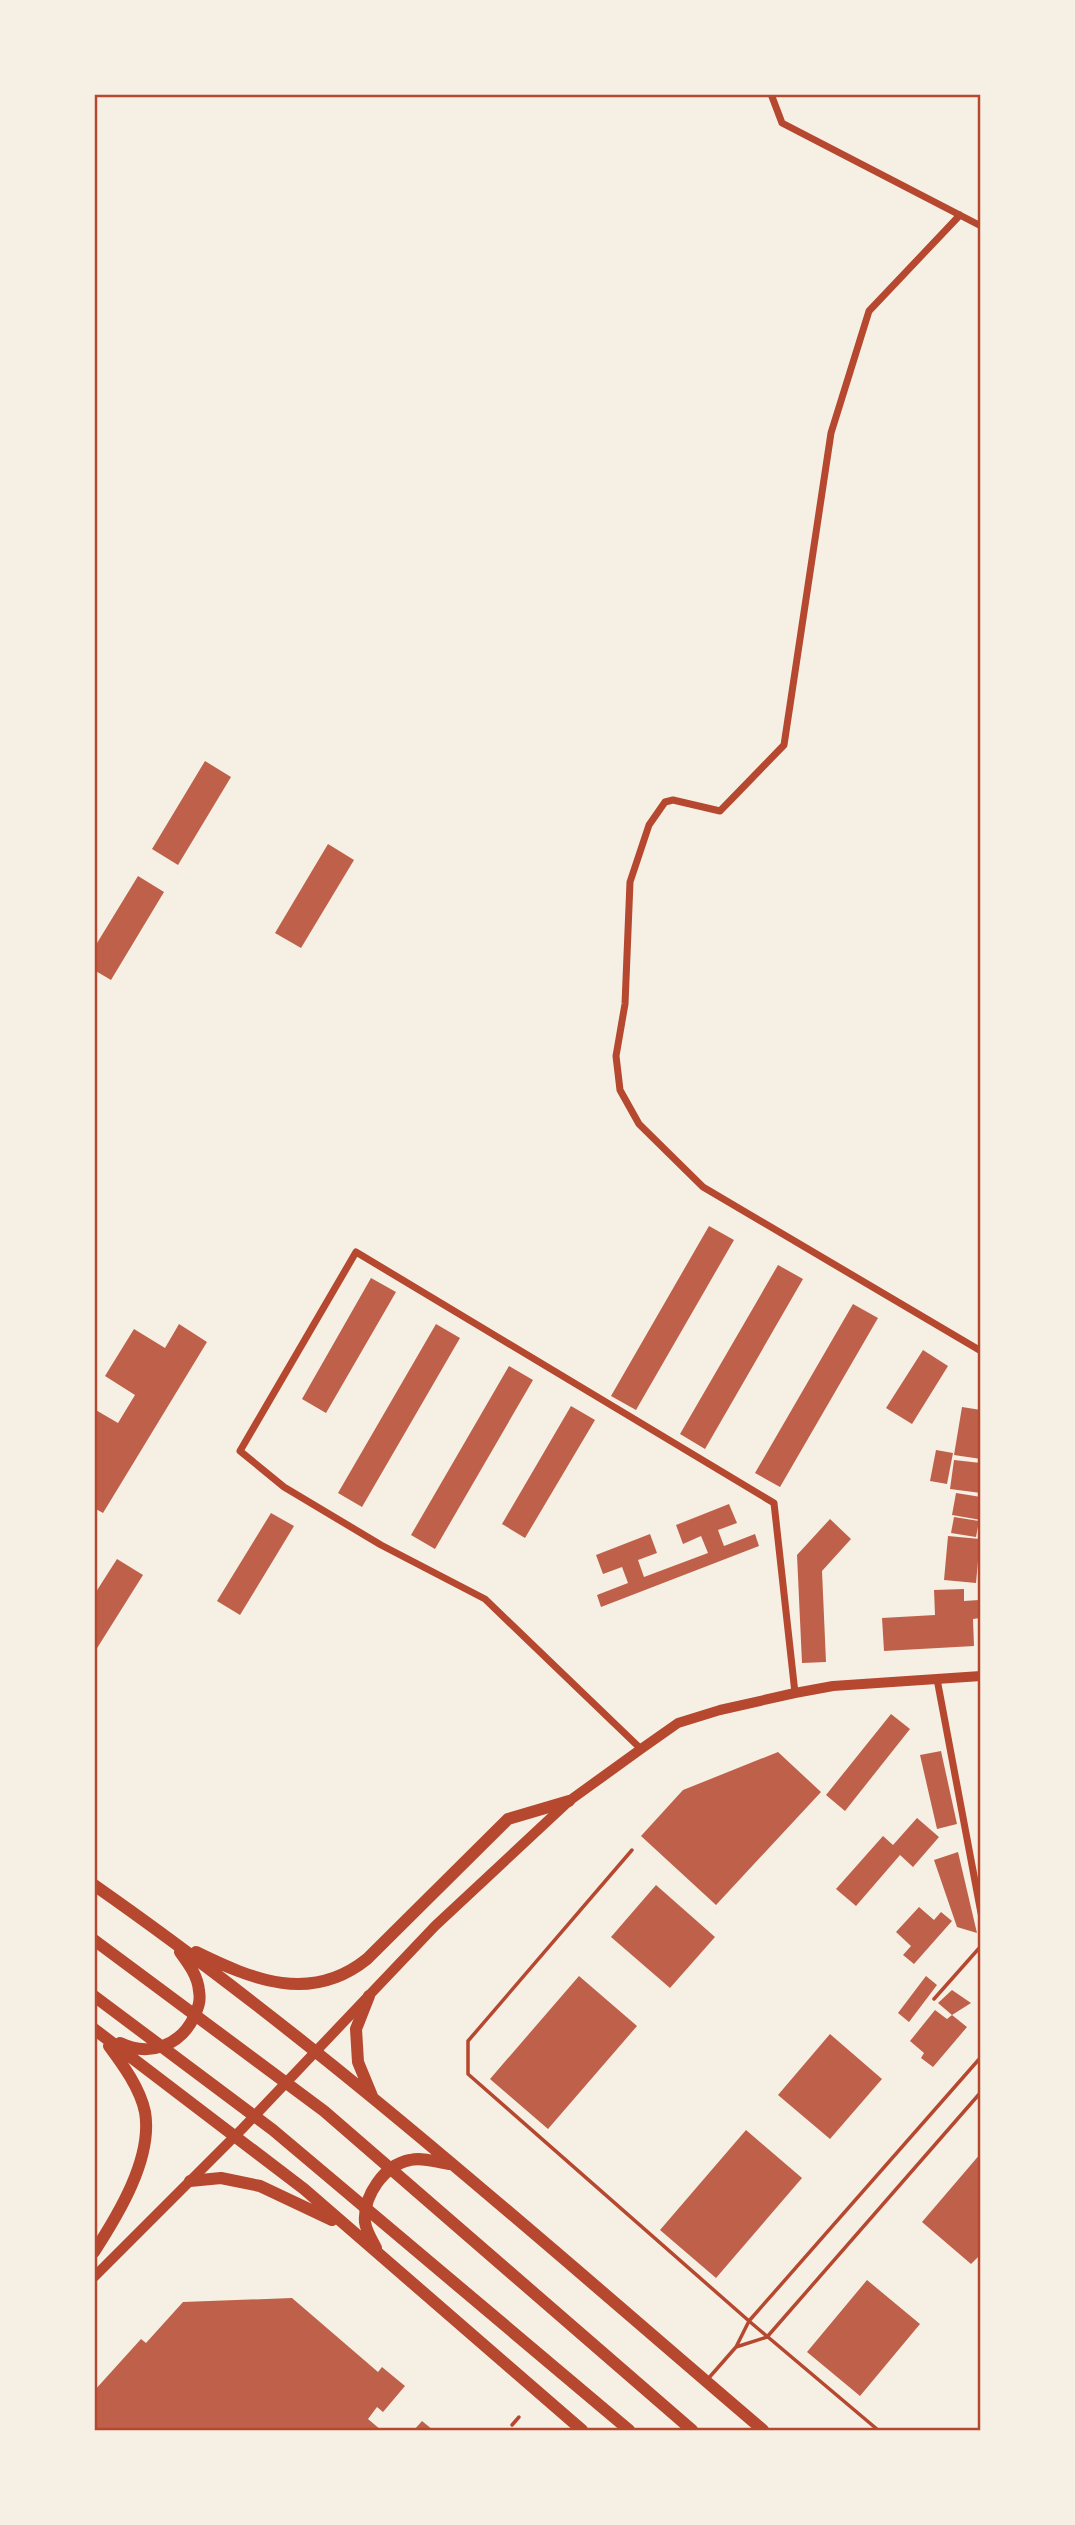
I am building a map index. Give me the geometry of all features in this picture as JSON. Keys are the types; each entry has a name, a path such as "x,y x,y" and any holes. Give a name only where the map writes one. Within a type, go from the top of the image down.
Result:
{"main road":[{"path":"94,2277 234,2136 435,1926 569,1801 678,1723 720,1710 833,1686 981,1676"},
{"path":"171,1939 230,1969 262,1980 292,1983 336,1978 352,1971 367,1958 508,1819 569,1801"},
{"path":"94,1885 171,1939 372,2096 763,2431"},
{"path":"96,2031 131,2048 151,2049 170,2044 186,2031 200,2003 200,1993 188,1964 171,1939"},
{"path":"94,1940 324,2111 692,2431"},
{"path":"94,1996 273,2130 629,2431"},
{"path":"369,1996 356,2029 358,2062 372,2096"},
{"path":"96,2031 304,2189 582,2431"},
{"path":"94,2252 115,2220 133,2183 144,2144 145,2112 129,2073 96,2031"},
{"path":"379,2254 367,2230 365,2216 370,2195 379,2180 396,2166 410,2160 424,2159 453,2165"},
{"path":"190,2181 221,2179 260,2186 347,2227"}],"street":[{"path":"771,94 782,123 981,226"},
{"path":"960,215 869,312 831,433 784,745 720,811 673,800 665,802 649,825 631,882 625,1004 616,1056 620,1090 639,1124 703,1187 981,1352"},
{"path":"640,1749 485,1599 381,1545 284,1487 240,1451 356,1252 774,1503 794,1693"},
{"path":"937,1679 981,1913"}],"lane":[{"path":"632,1850 468,2041 468,2074 748,2321 878,2431"},
{"path":"934,1999 981,1946"},
{"path":"706,2382 736,2347 748,2321 981,2057"},
{"path":"736,2347 767,2337 981,2092"}],"path":[{"path":"512,2425 519,2417"}],"building":[{"path":"205,761 231,777 178,865 152,849"},
{"path":"328,844 354,860 301,948 275,933"},
{"path":"138,876 164,892 111,980 94,970 94,948"},
{"path":"709,1226 734,1240 636,1410 611,1396"},
{"path":"778,1265 803,1279 705,1449 680,1434"},
{"path":"371,1278 396,1292 326,1413 302,1399"},
{"path":"853,1304 878,1318 780,1487 755,1473"},
{"path":"179,1324 207,1342 103,1513 94,1508 94,1409 118,1423 135,1395 105,1376 134,1329 165,1348"},
{"path":"436,1324 460,1338 362,1507 338,1493"},
{"path":"923,1350 948,1366 912,1424 886,1408"},
{"path":"509,1366 533,1380 435,1549 411,1535"},
{"path":"571,1406 595,1420 525,1538 502,1524"},
{"path":"962,1407 981,1410 981,1459 954,1455"},
{"path":"936,1450 953,1453 947,1484 930,1481"},
{"path":"954,1460 981,1463 981,1493 950,1489"},
{"path":"956,1493 981,1497 981,1520 952,1515"},
{"path":"729,1504 737,1523 718,1530 724,1546 755,1534 759,1546 601,1607 597,1595 628,1583 622,1567 603,1574 596,1555 650,1534 657,1553 638,1560 644,1577 708,1553 701,1536 683,1544 676,1525"},
{"path":"271,1513 294,1526 240,1615 217,1601"},
{"path":"954,1517 979,1521 976,1537 951,1533"},
{"path":"830,1519 851,1539 822,1571 826,1662 802,1663 797,1555"},
{"path":"948,1536 980,1539 976,1583 944,1580"},
{"path":"117,1559 143,1575 94,1653 94,1595"},
{"path":"964,1589 964,1601 979,1600 980,1618 973,1619 974,1646 884,1651 882,1618 935,1615 934,1590"},
{"path":"891,1714 910,1729 845,1811 826,1795"},
{"path":"941,1751 957,1824 937,1829 920,1755"},
{"path":"778,1752 821,1792 716,1905 641,1836 683,1790"},
{"path":"917,1818 939,1837 913,1867 900,1855 856,1906 836,1889 883,1836 893,1845"},
{"path":"958,1852 977,1933 957,1927 934,1860"},
{"path":"656,1885 715,1937 670,1988 611,1937"},
{"path":"919,1907 934,1920 941,1912 952,1921 914,1964 903,1955 911,1946 896,1932"},
{"path":"579,1976 637,2026 548,2129 490,2079"},
{"path":"926,1976 937,1985 909,2022 898,2013"},
{"path":"952,1990 971,2003 952,2015 938,2003"},
{"path":"935,2010 947,2019 952,2015 967,2027 933,2067 921,2058 924,2053 910,2041"},
{"path":"830,2034 882,2079 830,2139 778,2095"},
{"path":"746,2130 802,2178 716,2278 660,2230"},
{"path":"981,2153 981,2254 971,2264 922,2222"},
{"path":"867,2280 920,2324 860,2396 807,2352"},
{"path":"292,2298 378,2372 382,2367 405,2386 383,2412 377,2407 368,2419 381,2430 94,2430 94,2391 141,2339 146,2343 183,2302"},
{"path":"422,2421 433,2430 414,2430"}]}
